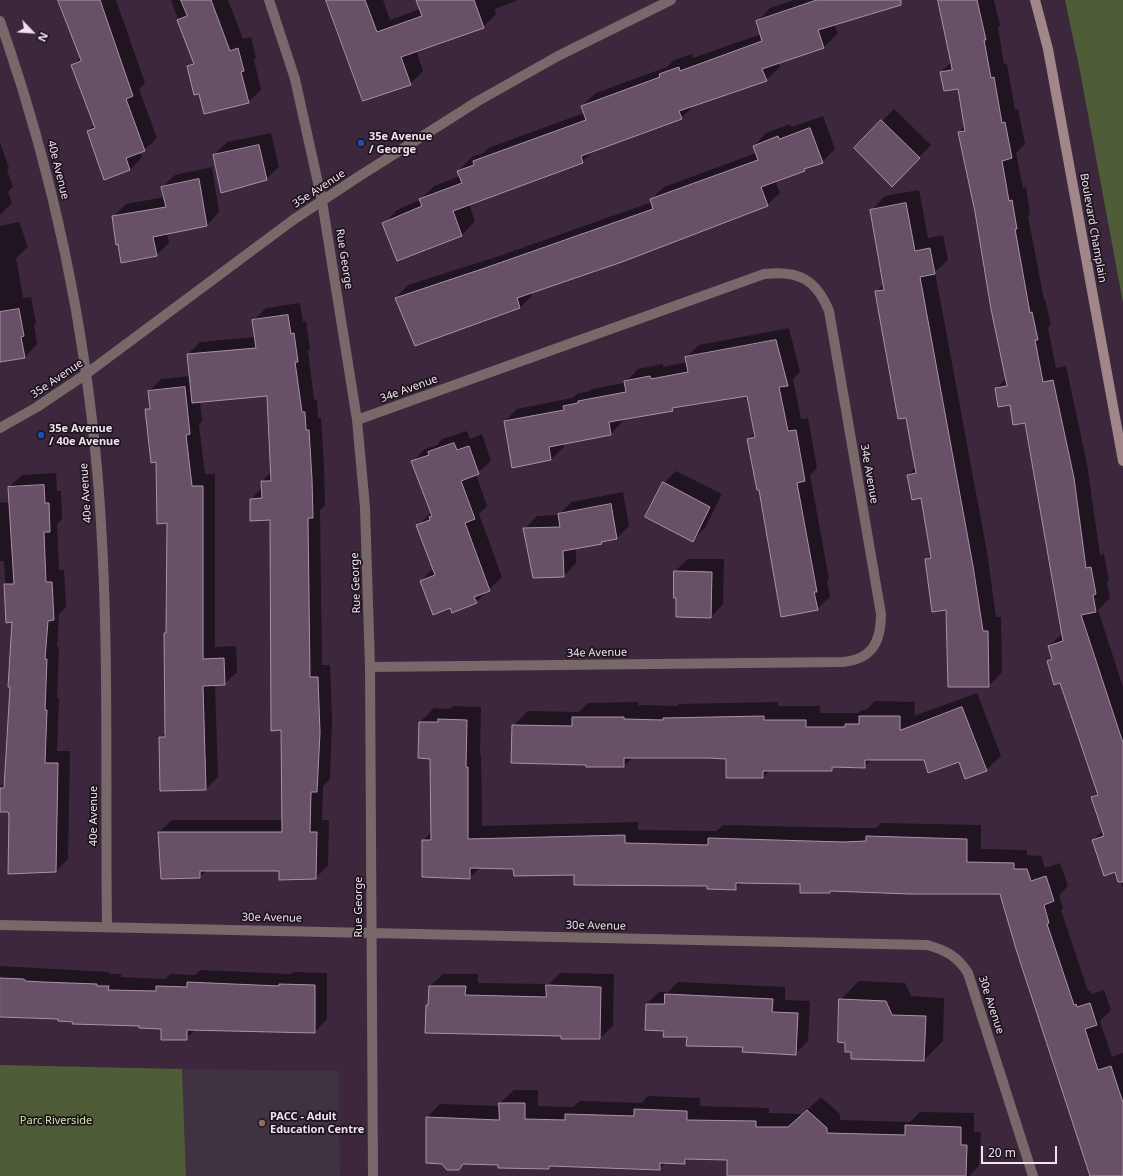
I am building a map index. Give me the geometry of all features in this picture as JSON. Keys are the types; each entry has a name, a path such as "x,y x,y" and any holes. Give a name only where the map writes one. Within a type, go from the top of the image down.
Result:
{"main road":[{"name":"Boulevard Champlain","path":"1035,0 1050,56 1123,461"}],"street":[{"name":"Rue George","path":"269,0 295,79 322,201 357,420 365,507 370,667 374,1176"},
{"name":"35e Avenue","path":"0,428 37,407 86,374 293,220 478,101 558,56 671,0"},
{"name":"40e Avenue","path":"0,21 21,81 41,148 67,266 86,374 98,480 103,554 107,927"},
{"name":"34e Avenue","path":"357,420 764,274 778,272 791,273 804,278 815,286 823,296 829,311 881,614 881,629 873,648 864,656 855,661 370,667"},
{"name":"30e Avenue","path":"0,924 928,945 942,949 953,955 968,973 1033,1176"}],"shaded area":[{"name":"PACC - Adult Education Centre","path":"182,1069 339,1071 340,1176 186,1176"}],"green space":[{"path":"1065,0 1123,0 1123,303 1079,66"},
{"name":"Parc Riverside","path":"0,1065 182,1069 186,1176 0,1176"}],"building":[{"path":"58,0 100,0 133,96 126,99 145,151 126,158 130,170 104,180 87,131 95,128 71,65 81,61"},
{"path":"181,0 211,0 230,51 238,48 244,71 241,72 249,103 204,114 199,94 194,95 187,66 194,64 177,20 187,16"},
{"path":"326,0 365,0 377,32 422,16 416,0 474,0 484,28 401,57 411,85 363,101"},
{"path":"817,0 901,0 901,5 818,30 824,48 762,69 767,81 679,111 682,119 581,156 583,163 453,211 462,236 397,261 382,223 422,206 419,199 462,183 457,171 474,165 473,161 586,120 581,106 660,77 659,74 679,67 680,71 762,41 756,21"},
{"path":"938,0 977,0 986,40 984,40 991,78 994,77 1002,123 1005,122 1012,158 1002,161 1009,201 1012,200 1017,229 1015,229 1030,313 1032,312 1038,340 1035,340 1043,382 1053,380 1074,478 1086,568 1091,567 1096,594 1093,595 1096,612 1081,615 1123,743 1123,882 1118,882 1115,872 1104,876 1092,840 1104,836 1091,797 1098,795 1060,683 1054,685 1047,661 1052,659 1048,646 1063,641 1025,423 1013,425 1010,405 998,407 995,388 1007,386 991,309 975,212 958,132 965,131 958,89 944,91 940,72 952,70"},
{"path":"881,120 920,158 892,187 854,148"},
{"path":"810,128 823,163 804,169 805,171 761,187 768,206 622,262 517,298 520,308 415,346 395,298 653,209 650,199 758,160 753,146 778,136 779,139"},
{"path":"259,145 267,180 221,193 213,155"},
{"path":"199,179 207,226 153,237 157,256 121,263 118,244 116,245 112,216 166,207 161,187"},
{"path":"906,203 915,251 930,248 935,274 920,277 973,566 983,631 988,631 989,687 948,687 946,610 932,612 925,559 931,558 921,498 912,500 907,475 916,473 906,418 898,419 877,303 875,291 884,290 870,210"},
{"path":"19,309 24,336 21,337 25,358 0,362 0,312"},
{"path":"288,315 291,334 294,333 298,362 295,362 302,412 305,412 306,430 309,430 312,479 313,518 308,518 310,677 318,677 320,733 317,792 311,792 310,832 317,832 316,879 279,880 279,871 200,871 200,878 161,879 158,832 282,832 281,730 271,731 270,520 250,521 250,499 262,498 261,481 271,481 267,396 192,403 187,354 256,348 252,320"},
{"path":"776,340 788,386 779,387 788,431 796,430 805,481 797,483 817,592 814,592 818,610 781,617 759,490 757,490 747,439 755,437 747,396 672,408 673,411 609,422 611,435 549,447 551,460 512,468 504,421 564,410 563,406 578,403 578,401 626,392 624,381 650,376 651,379 688,372 685,357"},
{"path":"185,387 190,434 186,435 192,486 203,486 203,659 224,658 225,685 203,686 206,790 160,791 159,737 165,737 164,633 166,633 167,523 157,524 156,462 151,463 145,409 150,409 148,391"},
{"path":"454,443 457,450 469,446 479,474 461,481 475,519 465,523 490,591 474,597 477,603 452,613 450,608 433,615 420,581 435,575 416,525 430,520 429,517 432,516 411,461 429,455 428,452"},
{"path":"663,482 710,507 693,542 645,517"},
{"path":"44,485 45,503 49,503 50,532 44,532 46,582 52,582 54,620 48,621 45,659 47,659 45,710 47,710 45,763 58,763 56,872 8,874 9,815 8,812 0,812 0,788 4,788 12,622 6,623 4,584 14,584 8,487"},
{"path":"611,504 617,539 601,542 602,544 563,551 564,577 533,578 523,528 560,527 558,514"},
{"path":"674,571 712,572 711,618 676,617"},
{"path":"962,707 987,771 965,779 959,762 928,773 924,760 865,760 865,768 832,767 832,771 763,771 763,778 726,778 726,759 624,758 624,767 586,767 586,765 511,763 512,725 572,726 572,717 624,717 624,719 663,720 663,718 764,716 764,720 806,720 806,727 845,727 845,724 859,724 859,716 900,716 900,730"},
{"path":"438,719 467,720 466,767 468,767 468,839 625,835 625,843 708,845 708,838 843,842 866,841 866,836 967,839 967,862 1014,863 1014,869 1027,869 1031,881 1046,876 1054,901 1044,905 1049,923 1047,924 1074,1005 1076,1004 1077,1007 1090,1003 1097,1025 1085,1029 1098,1070 1111,1066 1123,1103 1123,1176 1090,1176 1016,949 1000,894 910,894 830,891 830,893 800,893 800,884 736,883 736,890 707,889 707,886 574,885 574,875 514,876 513,869 470,868 470,879 422,877 422,840 431,840 430,759 418,758 419,722 438,722"},
{"path":"0,978 24,979 25,981 97,984 97,986 109,986 108,990 156,991 156,986 187,987 187,982 279,986 279,984 315,985 315,1033 187,1030 187,1040 161,1040 161,1029 139,1028 139,1026 72,1024 73,1022 58,1021 58,1019 0,1017"},
{"path":"546,985 601,987 600,1039 561,1039 561,1036 425,1033 426,1005 428,1005 429,986 466,986 465,995 546,997"},
{"path":"665,994 773,999 772,1012 798,1013 796,1055 742,1052 743,1047 686,1046 687,1037 663,1037 664,1031 645,1030 646,1004 664,1004"},
{"path":"839,999 886,1001 892,1015 926,1016 924,1061 851,1059 851,1052 845,1052 845,1043 838,1042"},
{"path":"499,1103 525,1103 525,1119 565,1120 565,1114 634,1116 634,1109 687,1111 687,1120 756,1121 756,1127 788,1127 807,1110 827,1128 827,1133 905,1135 905,1125 961,1127 961,1145 967,1145 966,1176 727,1176 727,1160 685,1159 685,1164 660,1163 660,1170 549,1166 549,1169 498,1168 498,1165 463,1164 459,1170 447,1170 442,1164 426,1163 426,1117 499,1120"}],"place":[{"name":"35e Avenue / George","path":"361,143"},
{"name":"35e Avenue / 40e Avenue","path":"41,435"},
{"name":"PACC - Adult Education Centre","path":"262,1123"}]}
